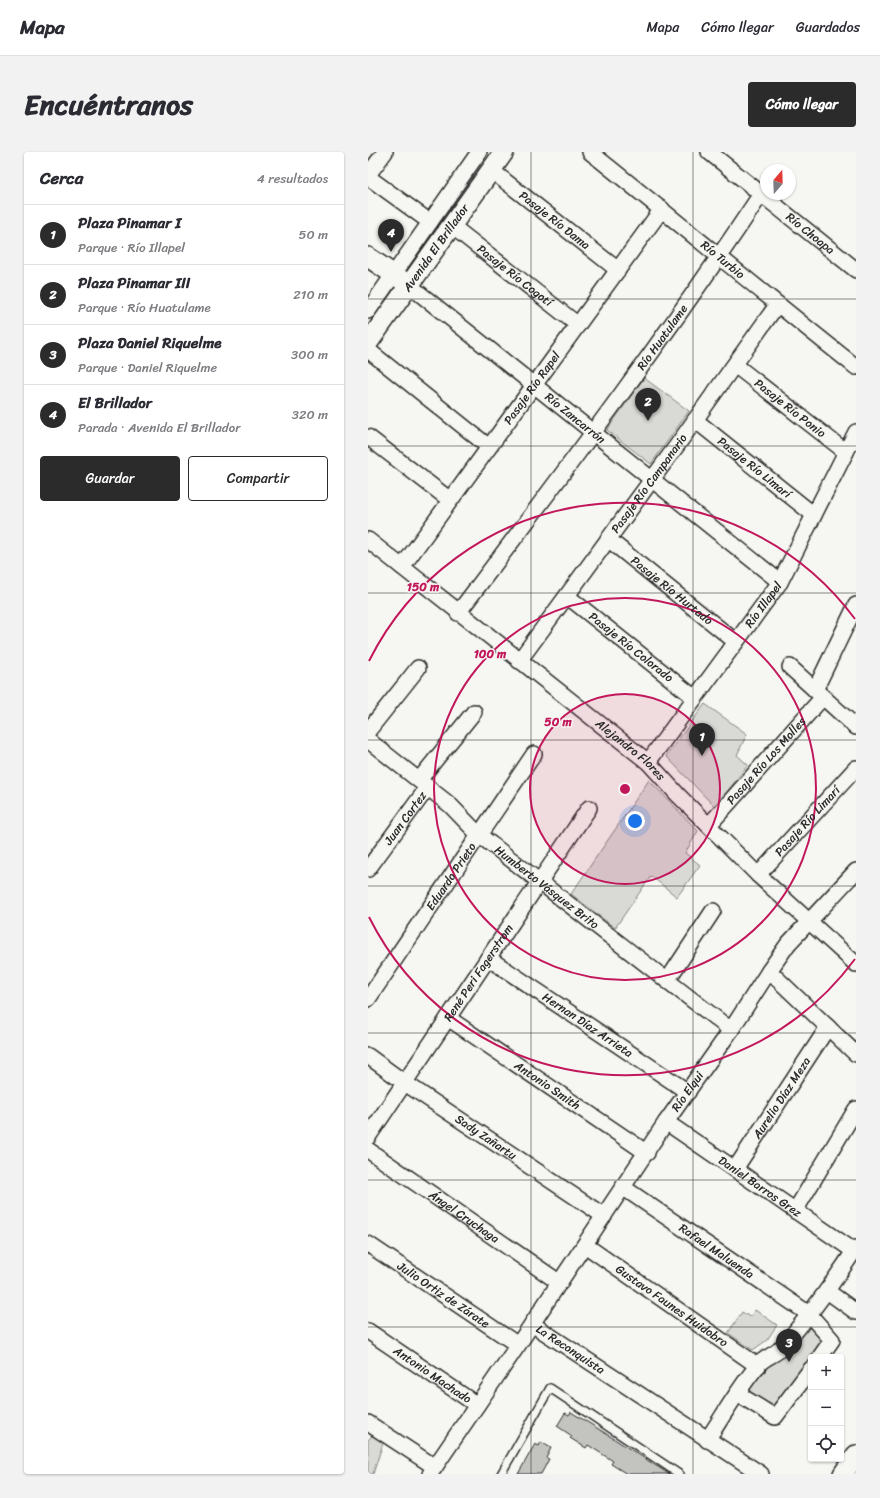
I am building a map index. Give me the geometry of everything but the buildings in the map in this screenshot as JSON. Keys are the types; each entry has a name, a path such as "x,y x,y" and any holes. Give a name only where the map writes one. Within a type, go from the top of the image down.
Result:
{"street":[{"path":"385,152 368,176 430,222"},
{"name":"Avenida El Brillador","path":"368,343 402,280 430,222 479,152"},
{"name":"Avenida El Brillador","path":"368,311 402,280 452,226 504,152"},
{"name":"Río Turbio","path":"590,152 662,209 777,305 856,367"},
{"name":"Río Choapa","path":"709,152 760,192"},
{"name":"Pasaje Río Dama","path":"491,170 618,270"},
{"name":"Río Huatulame","path":"458,613 593,433 719,258 760,197"},
{"name":"Río Choapa","path":"769,200 856,270"},
{"name":"Pasaje Río Rapel","path":"402,567 662,209"},
{"name":"Pasaje Río Cogotí","path":"452,226 578,325"},
{"name":"Río Zancarrón","path":"368,257 402,280 780,582"},
{"name":"Pasaje Río Campanario","path":"519,661 652,480 777,305"},
{"path":"368,350 489,447"},
{"name":"Pasaje Río Ponio","path":"735,365 846,452"},
{"name":"Pasaje Río Limarí","path":"695,420 814,515"},
{"name":"Río Illapel","path":"648,762 780,582 856,432"},
{"path":"368,437 450,500"},
{"name":"Pasaje Río Hurtado","path":"608,539 736,642"},
{"name":"Alejandro Flores","path":"368,540 458,613 648,762 758,875 810,920 856,964"},
{"name":"Pasaje Río Colorado","path":"567,596 696,698"},
{"name":"Pasaje Río Los Molles","path":"709,825 819,693 856,604"},
{"path":"790,667 856,727"},
{"path":"368,731 418,668"},
{"name":"Juan Cortez","path":"368,869 474,712"},
{"name":"Humberto Vásquez Brito","path":"368,740 450,805 480,836 731,1030"},
{"name":"Eduardo Prieto","path":"368,999 480,836 534,754"},
{"name":"Pasaje Río Limarí","path":"758,875 856,768"},
{"name":"René Peri Fagerstrom","path":"368,1137 589,808"},
{"name":"Río Elqui","path":"532,1324 624,1188 666,1122 731,1030 768,971 788,944 856,871"},
{"path":"667,981 713,911"},
{"name":"Hernan Díaz Arrieta","path":"488,958 688,1092"},
{"path":"768,971 856,1054"},
{"name":"Antonio Smith","path":"448,1018 647,1153"},
{"name":"Aurelio Díaz Meza","path":"735,1169 828,1027"},
{"name":"Sady Zañartu","path":"368,1056 604,1216"},
{"path":"795,1211 856,1109"},
{"name":"Daniel Barros Grez","path":"666,1122 795,1211 855,1249"},
{"name":"Ángel Cruchaga","path":"368,1150 560,1283"},
{"name":"Rafael Maluenda","path":"624,1188 809,1314 832,1340 822,1354"},
{"name":"Julio Ortiz de Zárate","path":"368,1244 518,1345"},
{"name":"Gustavo Faunes Huidobro","path":"585,1245 758,1366"},
{"path":"707,1440 760,1363 780,1350 827,1291 855,1249"},
{"path":"827,1291 856,1312"},
{"name":"La Reconquista","path":"433,1471 532,1324 761,1474"},
{"name":"Antonio Machado","path":"368,1331 477,1405"},
{"path":"738,1394 775,1418 808,1373"},
{"path":"368,1423 433,1471"},
{"path":"843,1474 856,1455"}],"lane":[{"path":"501,1474 550,1388 679,1474"}],"shaded area":[{"path":"644,378 689,411 651,464 607,430"},
{"path":"705,704 747,734 737,755 748,765 715,807 666,756"},
{"path":"649,780 698,831 685,853 700,865 677,897 651,876 615,928 571,894"},
{"path":"755,1310 777,1325 767,1340 753,1350 728,1333 742,1312 750,1317"},
{"path":"809,1323 822,1340 812,1354 808,1354 808,1359 773,1407 747,1390 763,1366 782,1358"},
{"path":"374,1434 384,1440 373,1474 368,1474 368,1440"}],"place":[{"name":"El Brillador","path":"391,252"},
{"name":"Plaza Pinamar III","path":"648,421"},
{"name":"Plaza Pinamar I","path":"702,756"},
{"name":"Plaza Daniel Riquelme","path":"789,1362"}]}
